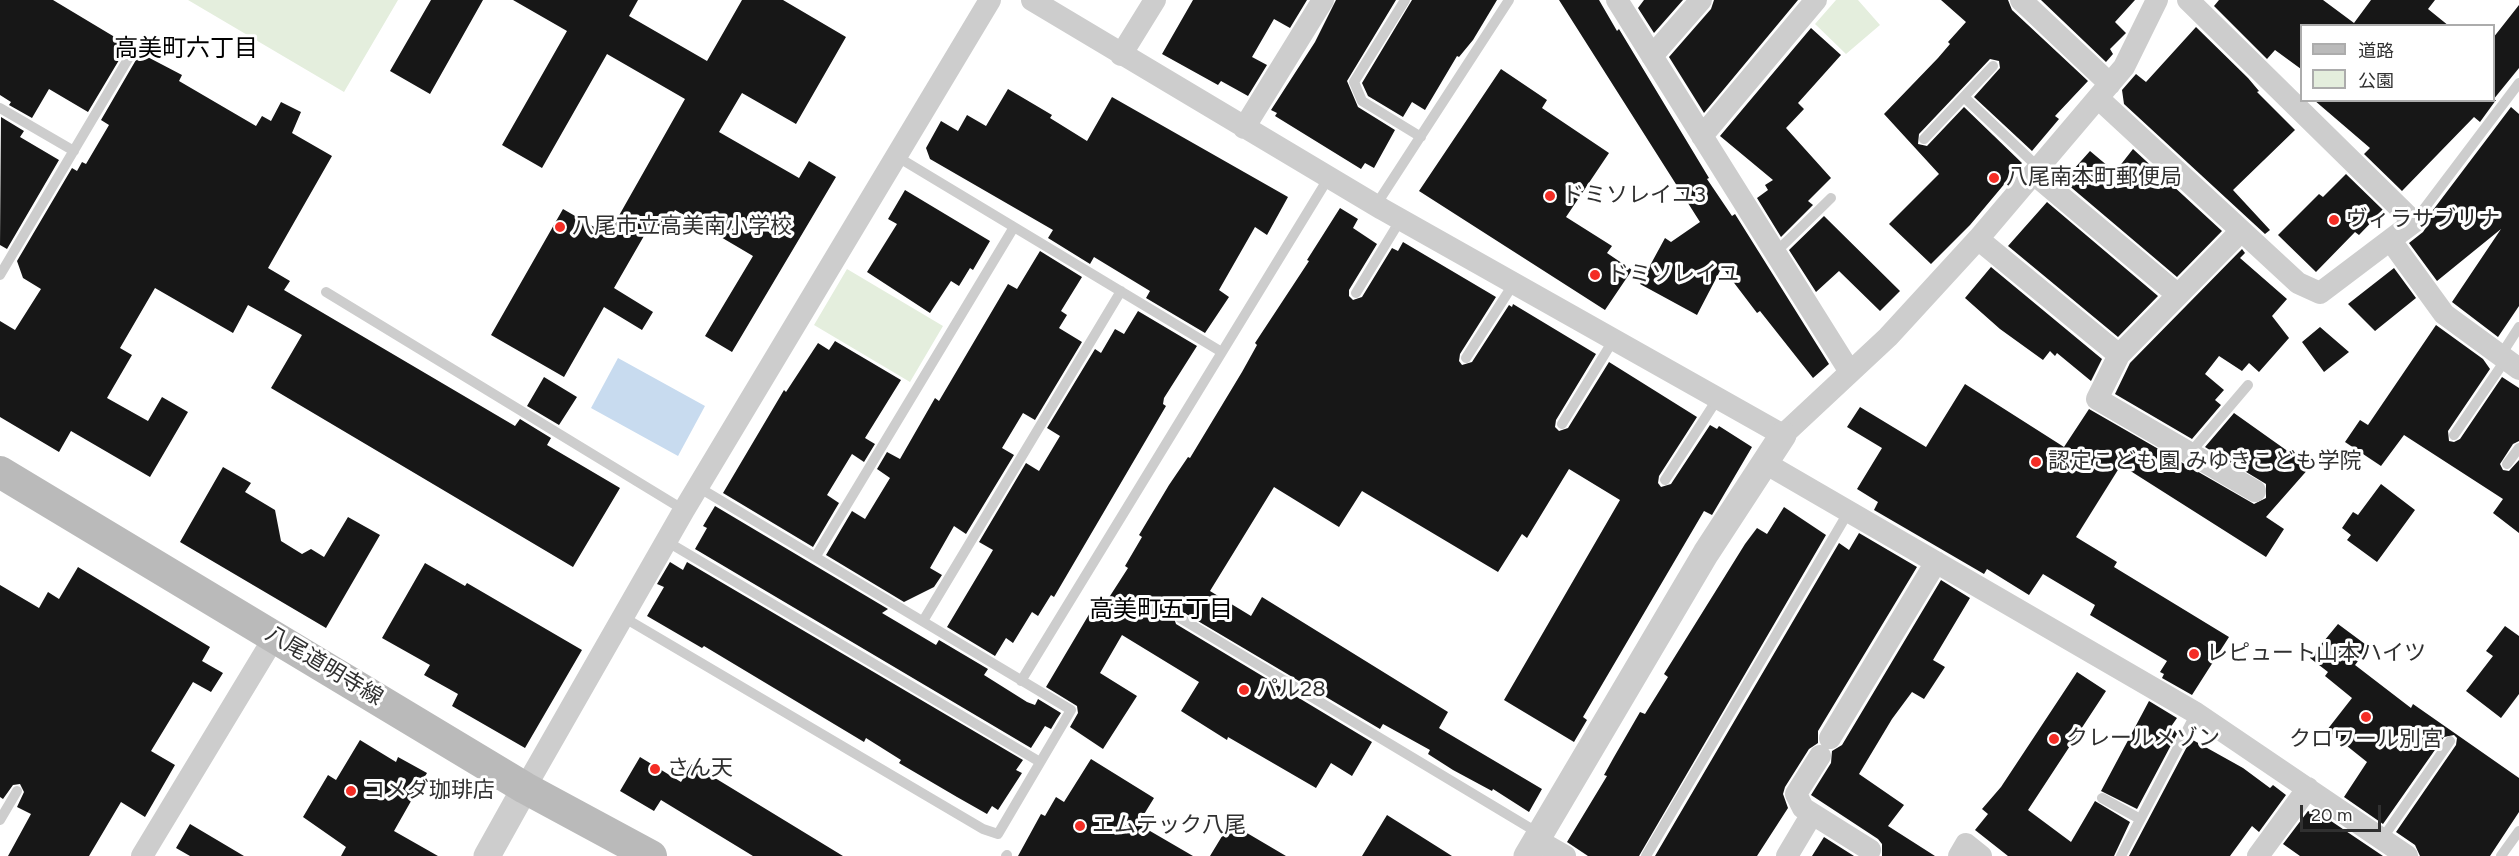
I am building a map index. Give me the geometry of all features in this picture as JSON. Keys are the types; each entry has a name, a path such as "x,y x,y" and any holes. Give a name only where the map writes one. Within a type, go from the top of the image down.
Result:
{"main road":[{"name":"八尾道明寺線","path":"0,472 525,788 651,856"}],"street":[{"path":"487,856 684,510 990,0"},
{"path":"1032,0 1376,205 1783,435"},
{"path":"1121,55 1155,0"},
{"path":"1244,128 1323,0"},
{"path":"1617,0 1850,372"},
{"path":"1652,56 1701,0"},
{"path":"1702,136 1816,0"},
{"path":"2021,0 2104,91 2241,231 2298,283 2320,293 2414,222 2188,0"},
{"path":"1565,856 1535,843 1706,554 1783,435 1888,337 1978,239 2124,67 2157,0"},
{"path":"2036,171 2178,295"},
{"path":"2241,231 2119,355 2097,399 2255,490"},
{"path":"1978,239 2119,355"},
{"path":"2391,241 2444,314 2508,361"},
{"path":"1765,462 2196,713 2407,856"},
{"path":"1870,850 1803,808 1796,794 1936,562"},
{"path":"142,856 275,636"},
{"path":"2258,856 2308,788"},
{"path":"1787,856 1812,814"},
{"path":"1959,856 1966,844 1981,856"}],"lane":[{"path":"1405,0 1354,82 1362,101 1421,136"},
{"path":"1376,205 1509,0"},
{"path":"0,275 134,49"},
{"path":"1924,139 1993,66"},
{"path":"2414,222 2519,83"},
{"path":"1964,98 2036,171"},
{"path":"0,108 74,152"},
{"path":"896,156 1220,351"},
{"path":"1021,681 1220,351 1329,177"},
{"path":"1775,253 1832,198"},
{"path":"1356,293 1401,219"},
{"path":"816,556 1014,227"},
{"path":"1467,358 1514,283"},
{"path":"923,621 1121,291"},
{"path":"326,292 684,510"},
{"path":"2454,435 2508,361 2519,327"},
{"path":"1562,424 1614,339"},
{"path":"2190,453 2248,385"},
{"path":"1665,480 1718,398"},
{"path":"2507,464 2519,448"},
{"path":"623,617 983,829 998,834 1071,710 698,487"},
{"path":"1646,856 1849,511"},
{"path":"666,541 1040,762"},
{"path":"1180,618 1535,843"},
{"path":"2121,856 2196,713"},
{"path":"2382,839 2450,741"},
{"path":"0,820 17,791"},
{"path":"2102,798 2140,819"},
{"path":"2501,856 2519,831"}],"green space":[{"path":"188,0 398,0 344,92"},
{"path":"1836,0 1858,0 1880,25 1846,54 1815,24"},
{"path":"847,269 943,326 910,382 814,325"}],"water":[{"path":"618,358 705,406 678,456 591,408"}],"building":[{"path":"0,0 53,0 128,45 88,112 49,89 32,118 9,105 11,102 0,95"},
{"path":"431,0 483,0 430,94 390,71"},
{"path":"513,0 638,0 629,16 707,61 742,0 783,0 846,37 796,124 742,93 719,132 799,178 809,161 836,177 732,352 705,336 753,256 675,210 664,229 652,222 614,288 653,312 642,330 604,307 564,377 491,335 563,209 608,235 685,99 607,54 542,168 502,145 567,31"},
{"path":"1193,0 1307,0 1290,28 1274,19 1252,57 1267,65 1248,96 1221,81 1218,85 1162,54"},
{"path":"1336,0 1396,0 1347,81 1358,107 1395,130 1374,168 1365,163 1361,169 1275,116 1277,113 1271,110 1315,42"},
{"path":"1412,0 1497,0 1473,40 1459,57 1457,56 1425,110 1412,102 1403,117 1368,96 1362,83"},
{"path":"1559,0 1599,0 1617,31 1619,29 1709,178 1707,179 1732,216 1735,214 1829,364 1813,378 1760,311 1757,313 1722,267 1697,315 1640,284 1665,238 1671,242 1700,222"},
{"path":"1644,0 1683,0 1654,33 1638,8"},
{"path":"1714,0 1798,0 1704,113 1669,57 1711,9"},
{"path":"1941,0 2008,0 2012,10 2088,81 2055,116 2059,119 2032,151 1974,97 2000,68 1999,61 1990,59 1919,134 1918,144 1927,146 1964,107 2022,163 1970,225 1931,264 1889,224 1939,174 1884,114 1938,58 1950,44 1948,42 1966,22"},
{"path":"2041,0 2135,0 2115,22 2126,33 2110,49 2113,54 2106,62"},
{"path":"2219,0 2323,0 2354,23 2371,0 2435,0 2428,9 2447,24 2300,24 2300,68 2275,50 2267,59 2214,6"},
{"path":"2519,5 2519,68 2495,98 2495,35"},
{"path":"2196,27 2248,78 2259,91 2257,92 2295,130 2233,190 2270,230 2265,234 2124,104 2122,90 2136,74 2146,82"},
{"path":"1811,28 1841,55 1798,103 1804,109 1786,128 1831,178 1808,201 1813,205 1781,237 1757,198 1768,190 1765,185 1773,180 1720,136"},
{"path":"140,53 182,75 179,81 256,126 262,116 271,121 281,102 301,112 292,133 332,156 268,268 290,281 284,290 515,426 520,419 551,438 547,445 620,488 573,567 271,388 302,335 248,305 233,333 155,288 120,348 132,355 107,398 148,421 162,397 188,412 150,477 71,431 59,452 0,417 0,321 15,330 41,289 23,278 17,261 72,168 77,171 82,162 86,164 109,125 101,120"},
{"path":"1501,69 1547,100 1542,108 1609,153 1566,217 1612,246 1607,253 1632,270 1605,310 1419,191"},
{"path":"1008,89 1052,115 1050,118 1087,141 1112,97 1288,197 1267,235 1255,227 1219,290 1229,297 1205,333 1146,298 1150,291 1094,257 1090,264 1048,238 1053,230 930,159 926,148 941,121 958,131 967,115 986,126"},
{"path":"2316,102 2495,102 2480,122 2474,117 2402,191 2364,154 2370,148"},
{"path":"2511,107 2519,114 2519,306 2498,337 2452,302 2501,229 2437,281 2409,243 2423,232 2427,226 2427,218"},
{"path":"1,117 24,131 20,137 59,160 7,249 0,245"},
{"path":"2133,149 2222,231 2177,277 2066,183 2065,179 2090,151 2115,172"},
{"name":"ヴィラサブリナ","path":"2346,174 2383,210 2359,235 2355,232 2316,272 2278,235 2319,194 2323,197"},
{"path":"905,190 990,241 973,270 970,268 959,286 951,281 930,313 867,272 897,224 888,219"},
{"path":"2047,202 2158,296 2118,337 2008,246"},
{"path":"1340,208 1358,219 1353,228 1377,244 1349,290 1349,296 1353,300 1362,297 1392,248 1398,251 1403,242 1496,297 1460,354 1459,361 1462,365 1472,362 1509,305 1512,307 1513,304 1596,354 1556,420 1555,427 1559,431 1568,428 1609,362 1697,417 1659,476 1658,483 1661,487 1671,484 1710,425 1717,429 1719,426 1752,447 1712,515 1704,511 1583,717 1587,720 1574,742 1504,700 1620,500 1569,469 1527,538 1522,534 1498,572 1362,491 1339,527 1274,487 1210,591 1251,616 1262,597 1448,712 1439,728 1542,789 1529,812 1493,789 1492,791 1453,770 1428,754 1430,750 1383,724 1380,729 1181,611 1173,615 1176,624 1372,742 1352,776 1331,763 1316,788 1228,737 1227,740 1181,711 1199,682 1122,635 1100,673 1137,696 1103,749 1070,727 1078,713 1077,706 1046,687 1094,606 1101,610 1128,568 1125,566 1142,537 1139,535 1169,485 1188,457 1190,458 1242,372 1257,345 1255,343 1309,261 1307,260"},
{"path":"1824,216 1900,291 1880,311 1839,271 1816,292 1789,250"},
{"path":"2242,249 2245,253 2240,258 2287,299 2272,316 2289,338 2259,372 2249,363 2242,371 2219,356 2205,374 2224,390 2215,400 2221,405 2192,439 2115,394 2130,363"},
{"path":"1040,251 1082,277 1061,311 1067,315 1059,328 1082,342 1035,420 1023,413 1002,448 1014,455 966,534 954,526 930,568 942,575 934,587 904,602 826,555 852,511 865,519 890,478 877,469 887,452 900,459 935,398 939,401 1008,284 1017,289"},
{"path":"1991,267 2102,359 2091,381 2057,353 2055,356 2050,351 2043,360 2000,329 1965,298"},
{"path":"2394,268 2416,298 2375,331 2348,304"},
{"path":"1138,311 1197,346 1164,398 1163,404 1166,406 1054,597 1051,595 1038,616 1032,612 1013,643 1006,638 995,656 947,627 993,550 979,542 1026,463 1039,471 1060,436 1047,428 1095,349 1101,353 1115,329 1124,334"},
{"path":"2436,325 2483,359 2490,369 2448,431 2449,441 2454,442 2460,439 2502,377 2519,388 2519,441 2513,444 2500,464 2503,470 2509,471 2519,460 2519,533 2493,513 2503,499 2404,435 2381,466 2345,442 2360,420 2368,425"},
{"path":"2320,327 2349,352 2324,372 2302,342"},
{"path":"835,341 901,380 865,438 875,444 864,462 852,454 827,495 839,503 813,547 723,493 784,390 786,392 818,343 829,350"},
{"path":"544,377 577,397 559,425 527,406"},
{"path":"1965,384 2064,447 2089,409 2254,504 2266,498 2266,484 2205,447 2234,413 2310,467 2266,517 2284,529 2266,557 2121,465 2076,537 2117,562 2114,567 2229,637 2192,695 2162,678 2164,674 2160,672 2167,661 2090,615 2095,605 2043,574 2029,595 1987,569 1984,574 1874,510 1878,502 1857,489 1882,448 1847,427 1860,407 1926,447"},
{"path":"223,467 251,483 245,492 275,510 281,541 302,554 311,549 324,557 348,517 380,535 326,628 180,542"},
{"path":"2381,484 2415,510 2377,562 2347,540 2351,535 2342,528 2353,512 2358,515"},
{"path":"715,506 888,609 882,613 936,645 939,640 988,669 984,675 1027,702 1035,705 1038,699 1061,713 1051,729 1045,726 1031,748 695,549 707,528 703,526"},
{"path":"1784,507 1826,535 1639,856 1588,856 1567,842 1607,776 1604,775 1614,757 1640,712 1645,714 1668,677 1664,674 1745,544 1757,528 1767,534"},
{"path":"1859,533 1917,567 1818,731 1818,743 1809,749 1785,787 1783,794 1788,808 1757,856 1655,856 1839,543 1849,550"},
{"path":"670,562 683,570 687,562 1023,760 1016,770 1022,773 998,810 992,806 987,814 899,763 901,760 866,738 864,742 704,646 702,648 647,616 664,587 657,584"},
{"path":"425,563 465,586 467,583 582,650 525,748 452,706 458,694 424,675 430,665 382,638"},
{"path":"78,567 210,647 202,661 223,673 211,692 193,682 151,751 175,765 145,817 121,802 89,856 8,856 31,814 17,807 24,792 20,784 13,785 3,799 0,797 0,585 39,608 48,592 59,599"},
{"path":"1941,580 1970,598 1933,660 1945,667 1924,699 1912,692 1892,719 1859,774 1904,805 1888,826 1935,856 1882,856 1882,844 1878,839 1811,795 1831,763 1832,751 1842,745"},
{"path":"2338,624 2369,647 2355,665 2411,708 2413,704 2519,778 2519,812 2490,856 2420,856 2415,845 2396,832 2456,745 2457,738 2454,735 2444,737 2383,824 2344,797 2367,762 2327,730 2352,698 2325,676 2328,672 2310,658"},
{"path":"2505,626 2519,636 2519,694 2501,718 2466,691 2493,656 2486,651"},
{"path":"2077,672 2106,691 2028,810 2071,842 2095,801 2130,822 2114,856 2008,856 1975,830 1988,814 1982,809 2001,787"},
{"path":"2149,701 2177,718 2170,728 2178,732 2137,809 2101,791"},
{"path":"2191,739 2243,768 2270,788 2273,785 2286,795 2259,832 2252,826 2230,856 2129,856"},
{"path":"360,740 396,762 398,757 427,773 394,831 438,856 341,856 346,847 303,817 328,775 336,780"},
{"path":"640,757 681,782 692,764 843,856 753,856 661,800 654,811 620,791"},
{"path":"1091,759 1154,798 1138,824 1193,856 1018,856 1041,814 1045,816 1056,797 1064,802"},
{"path":"2308,811 2327,821 2328,819 2383,856 2300,856 2283,844"},
{"path":"1387,815 1452,856 1362,856"},
{"path":"1230,823 1286,856 1210,856"},
{"path":"190,824 244,856 190,856 176,848"},
{"path":"1824,837 1854,856 1812,856"}],"place":[{"name":"八尾南本町郵便局","path":"1994,178"},
{"name":"ドミソレイユ3","path":"1550,196"},
{"name":"ヴィラサブリナ","path":"2334,220"},
{"name":"八尾市立高美南小学校","path":"560,227"},
{"name":"ドミソレイユ","path":"1595,275"},
{"name":"認定こども園 みゆきこども学院","path":"2036,462"},
{"name":"レピュート山本ハイツ","path":"2194,654"},
{"name":"パル28","path":"1244,690"},
{"name":"クロワール別宮","path":"2366,717"},
{"name":"クレールメゾン","path":"2054,739"},
{"name":"さん天","path":"655,769"},
{"name":"コメダ珈琲店","path":"351,791"},
{"name":"エムテック八尾","path":"1080,826"}],"district":[{"name":"高美町六丁目","path":"186,49"},
{"name":"高美町五丁目","path":"1161,610"}]}
